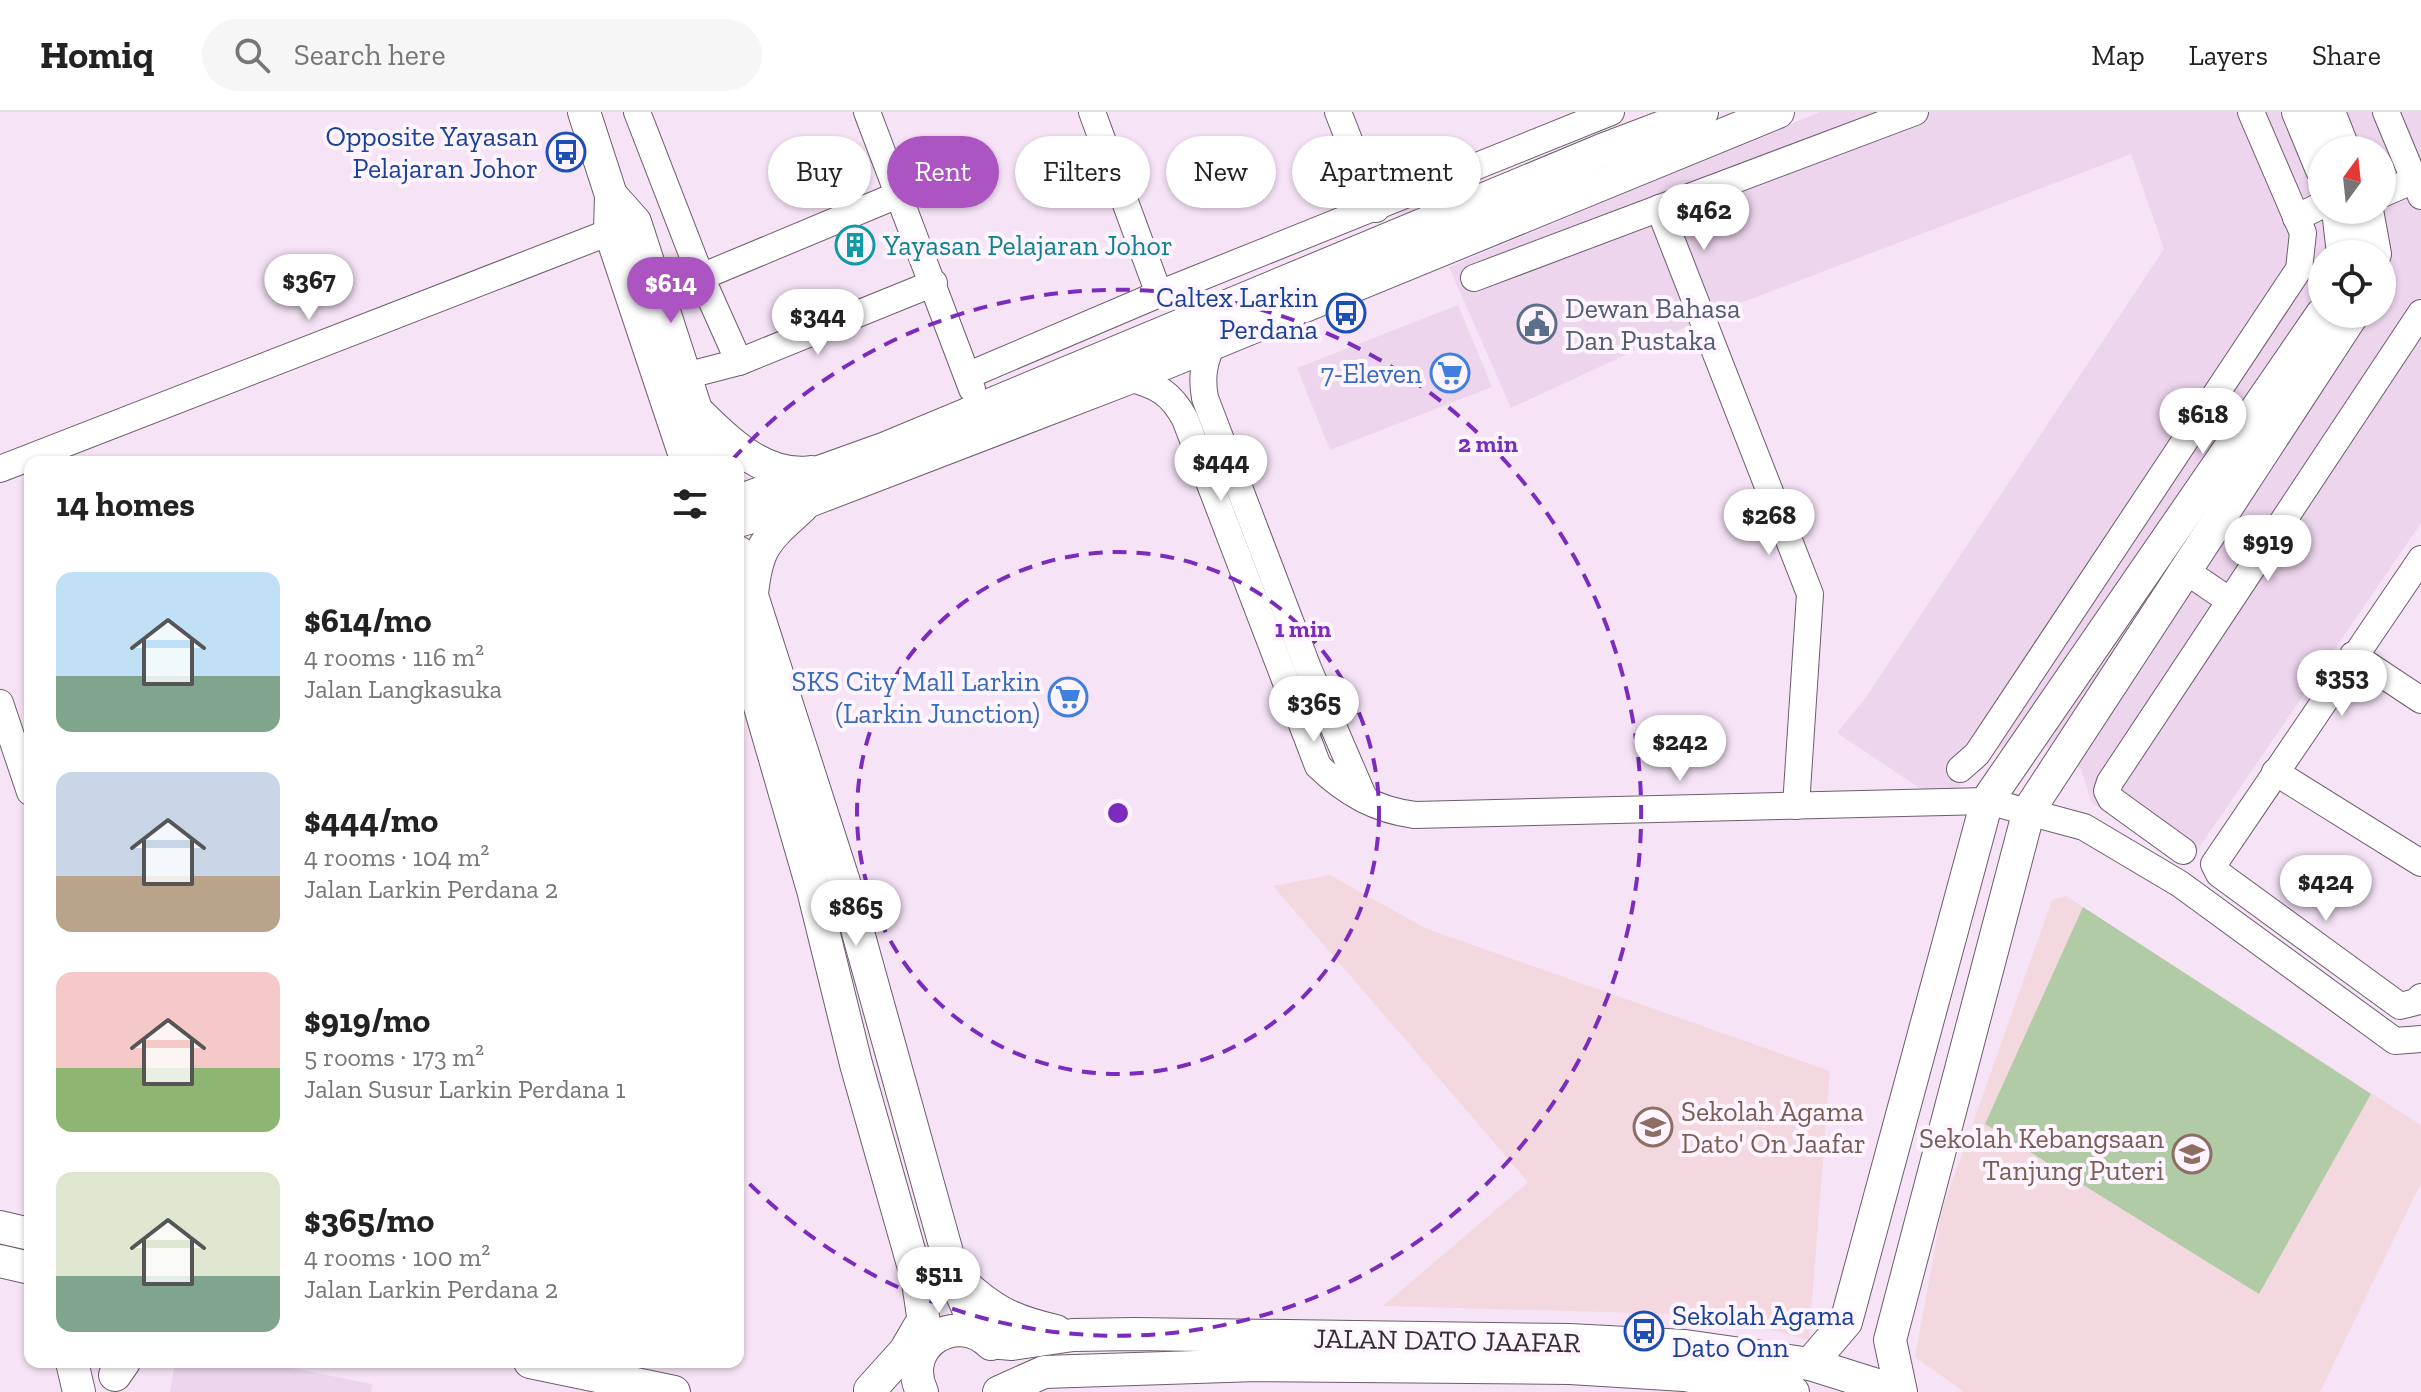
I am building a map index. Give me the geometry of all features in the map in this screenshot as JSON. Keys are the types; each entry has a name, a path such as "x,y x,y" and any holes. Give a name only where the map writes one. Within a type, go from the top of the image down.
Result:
{"main road":[{"path":"584,112 622,227 685,456"},
{"path":"744,519 809,501 1129,378 1214,341 1400,251 1596,124 1702,112"},
{"path":"744,499 1778,112"},
{"path":"2298,112 2308,136"},
{"path":"2329,112 2338,136"},
{"path":"622,227 685,376 711,456"},
{"path":"1810,1364 1846,1322 1987,801 2312,328"},
{"path":"1900,1392 1890,1340 2029,810 2344,328"},
{"path":"696,409 726,440 771,467 796,474 827,469"},
{"path":"752,602 755,562 763,546 809,501"},
{"path":"744,573 844,882 953,1274 1001,1367 997,1392"},
{"path":"744,652 813,890 856,1064 924,1309 923,1348 916,1368 922,1392"},
{"path":"0,1227 24,1233"},
{"path":"953,1274 985,1304 1005,1317 1073,1335"},
{"path":"865,1391 905,1351 919,1328 924,1309"},
{"name":"JALAN DATO JAAFAR","path":"923,1348 951,1329 1012,1344 1073,1335 1569,1340 1685,1346 1810,1364 1900,1392"},
{"path":"865,1391 888,1380 923,1348"},
{"name":"JALAN DATO JAAFAR","path":"997,1392 1040,1382 1181,1365 1570,1368 1684,1375 1793,1392"},
{"path":"73,1368 79,1392"},
{"path":"559,1368 674,1392"}],"street":[{"path":"637,112 701,277 739,362"},
{"path":"867,112 887,162"},
{"path":"1092,112 1159,294"},
{"path":"1338,112 1376,209"},
{"path":"1474,278 1915,112"},
{"path":"1960,769 1977,754 2299,269 2303,233 2251,112"},
{"path":"2386,112 2417,188 2396,192"},
{"path":"969,375 1159,294 1596,124"},
{"path":"701,277 887,199"},
{"path":"905,208 969,375 977,411"},
{"path":"1659,208 1810,594 1796,806"},
{"path":"2296,218 2308,212"},
{"path":"33,456 622,227"},
{"path":"685,376 739,362 934,283"},
{"path":"2183,851 2111,799 2107,791 2227,599 2421,313"},
{"path":"1214,341 1205,358 1201,379 1205,398 1308,668 1365,800"},
{"path":"1129,378 1157,386 1173,397 1185,419 1318,766 1338,785 1365,800 1387,811 1415,815 1987,801 2029,810 2084,827 2180,884 2395,1041 2421,1039"},
{"path":"0,469 24,460"},
{"path":"2117,539 2151,563"},
{"path":"2421,559 2214,864 2219,874 2400,1006 2416,1002 2421,997"},
{"path":"2186,571 2227,599"},
{"path":"2353,655 2421,700"},
{"path":"0,703 24,774"},
{"path":"2275,772 2421,863"},
{"path":"87,1392 111,1371"}],"shaded area":[{"path":"1820,112 2421,112 2421,523 2188,864 2092,803 2081,769 2022,731 1964,776 1959,789 1921,789 1837,733 1864,700 2164,249 2131,154 1722,310 1511,408 1449,267"},
{"path":"1458,305 1492,387 1330,450 1297,368"},
{"name":"Sekolah Agama Dato' On Jaafar","path":"1330,875 1425,928 1830,1071 1809,1340 1714,1315 1383,1306 1528,1182 1273,886"},
{"name":"Sekolah Kebangsaan Tanjung Puteri","path":"2066,896 2421,1125 2421,1183 2320,1392 1964,1392 1915,1357 1942,1210 2052,900"},
{"path":"174,1368 292,1368 372,1384 371,1392 170,1392"}],"green space":[{"path":"2083,907 2371,1094 2259,1294 1985,1124"}],"place":[{"name":"Opposite Yayasan Pelajaran Johor","path":"566,152"},
{"name":"Yayasan Pelajaran Johor","path":"855,245"},
{"name":"Caltex Larkin Perdana","path":"1346,313"},
{"name":"Dewan Bahasa Dan Pustaka","path":"1537,324"},
{"name":"7-Eleven","path":"1450,373"},
{"name":"SKS City Mall Larkin (Larkin Junction)","path":"1068,697"},
{"name":"Sekolah Agama Dato' On Jaafar","path":"1653,1127"},
{"name":"Sekolah Kebangsaan Tanjung Puteri","path":"2192,1154"},
{"name":"Sekolah Agama Dato Onn","path":"1644,1331"}]}
